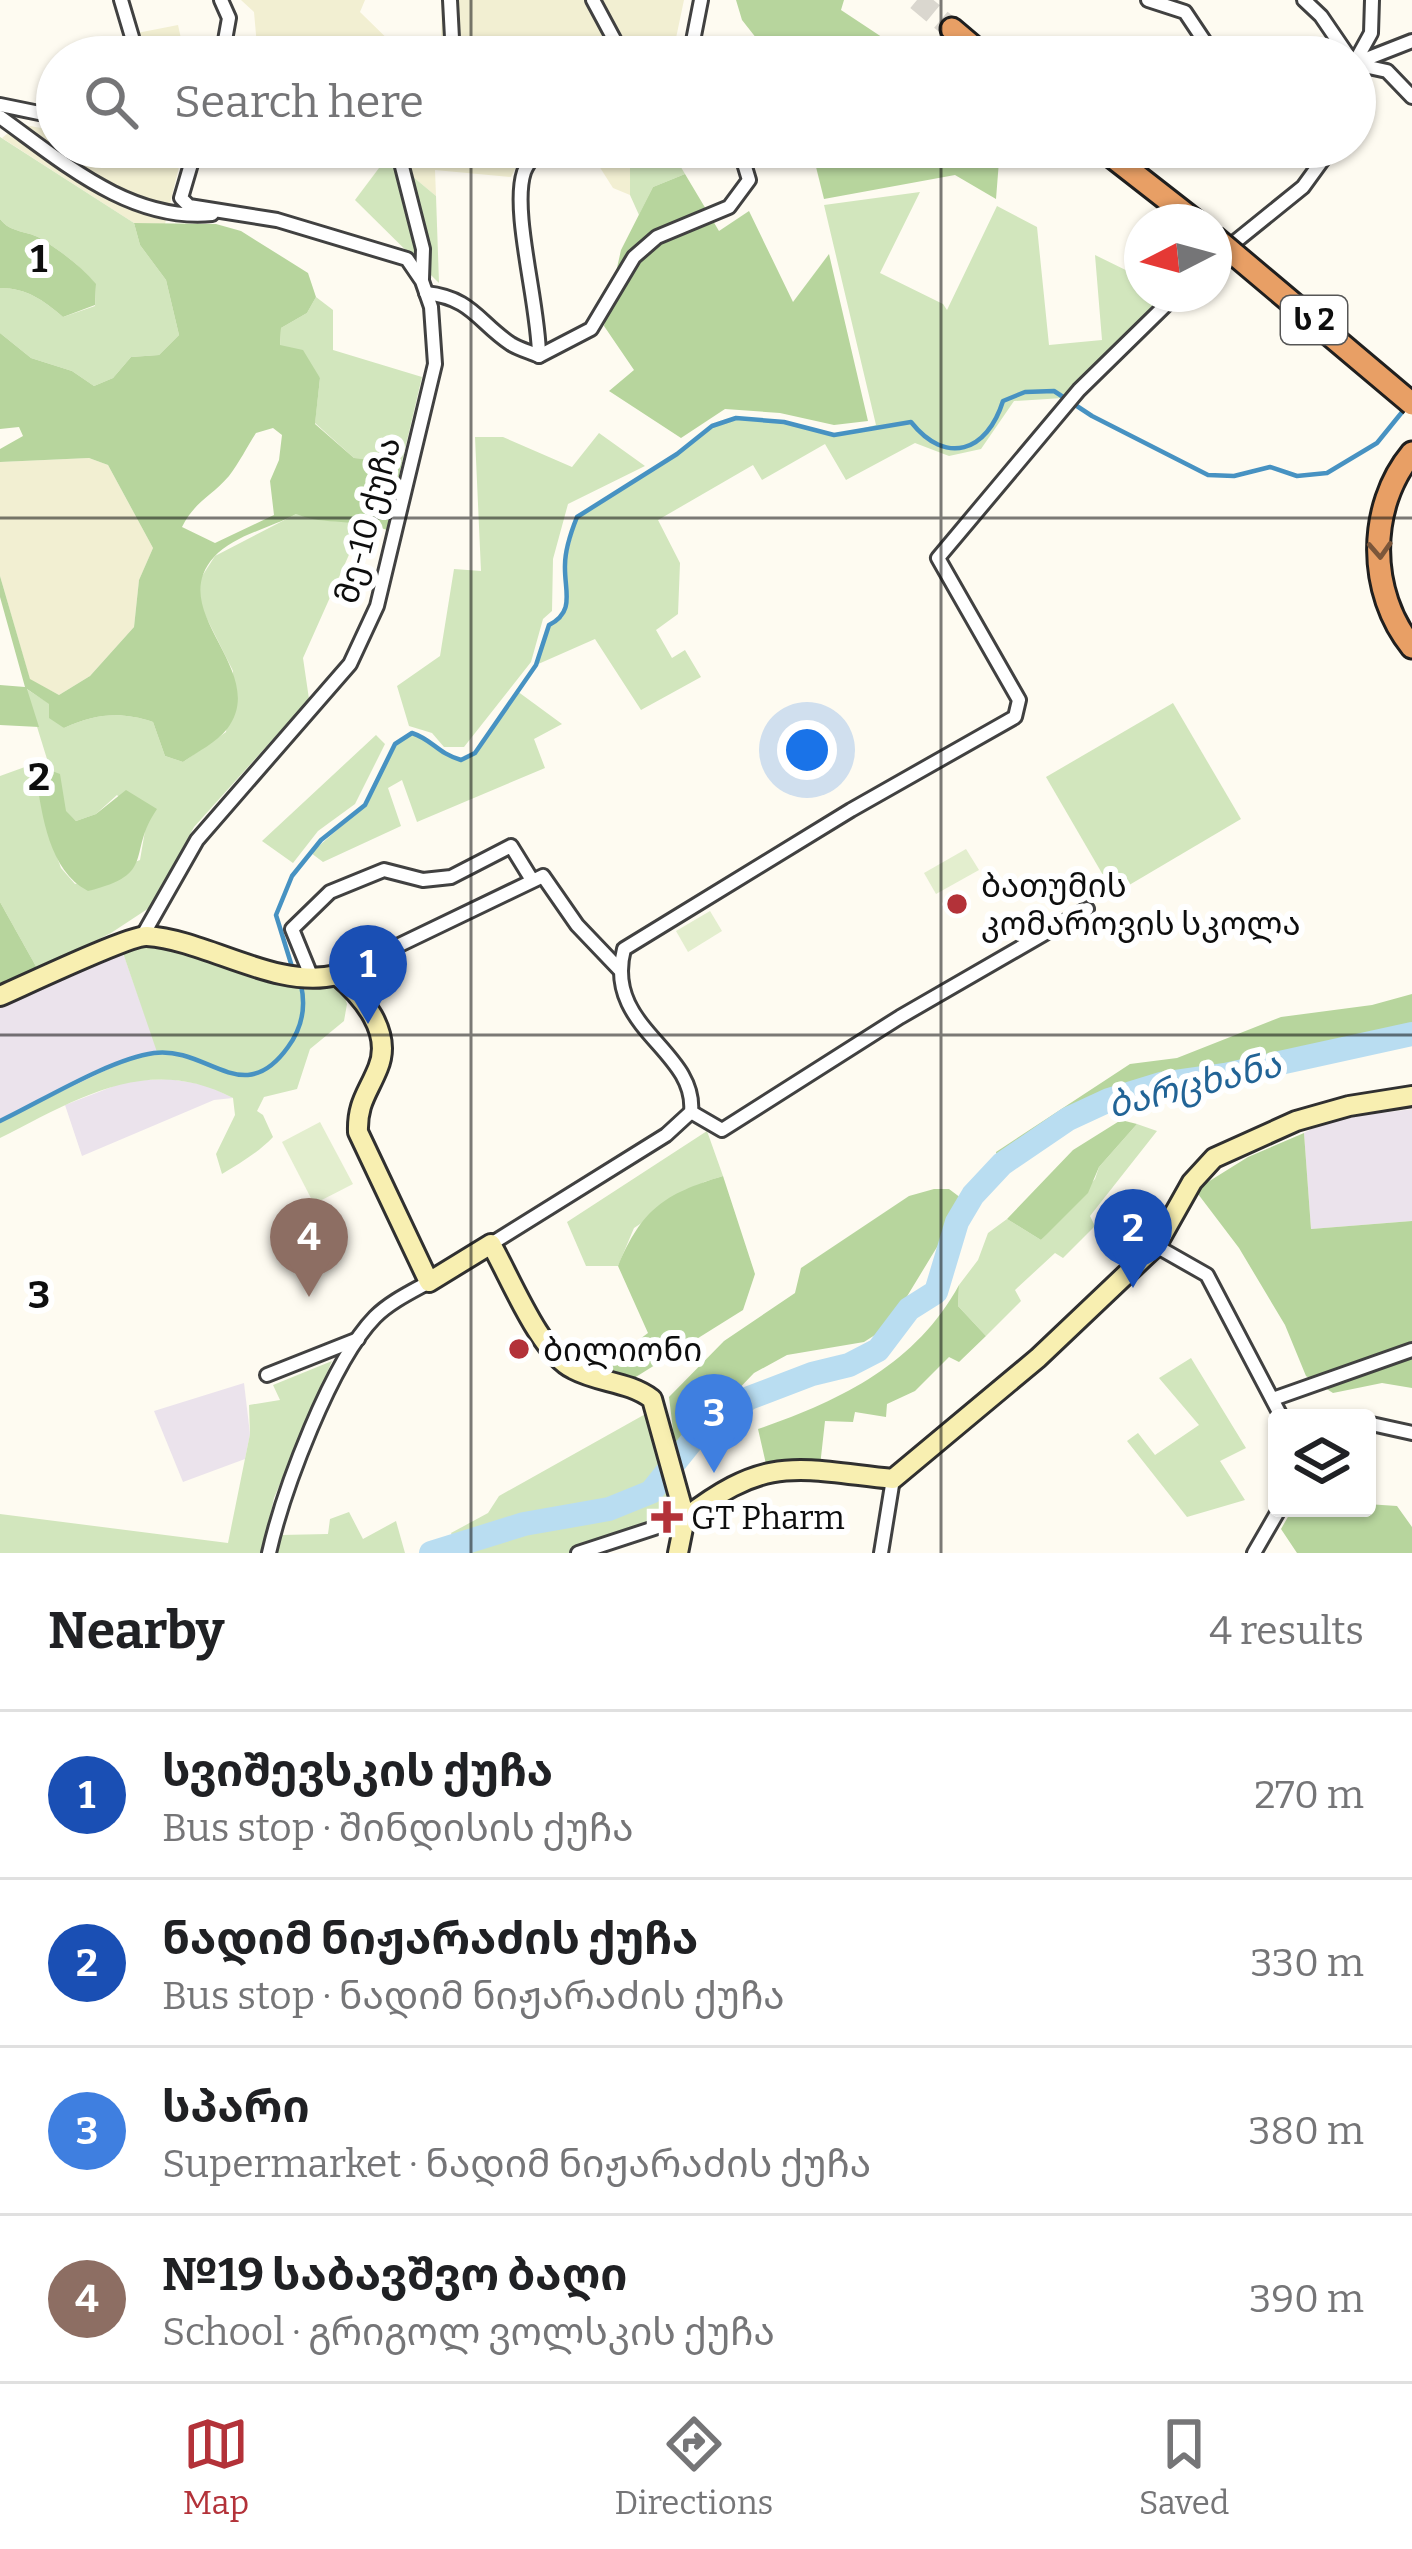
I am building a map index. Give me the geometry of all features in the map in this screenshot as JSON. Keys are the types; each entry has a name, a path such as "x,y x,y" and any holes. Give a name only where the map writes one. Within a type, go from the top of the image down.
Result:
{"highway":[{"path":"952,29 960,36"},
{"path":"1129,168 1174,204"},
{"name":"ს 2","path":"1232,252 1412,404"},
{"path":"1412,453 1385,499 1378,538 1383,588 1397,629 1412,647"}],"street":[{"path":"121,0 132,36"},
{"path":"221,0 229,18 226,36"},
{"path":"450,0 452,36"},
{"path":"593,0 612,36"},
{"path":"694,36 701,0"},
{"path":"1148,0 1185,12 1201,36"},
{"path":"1304,0 1335,36"},
{"path":"1369,36 1372,0"},
{"path":"1376,54 1412,41"},
{"path":"1376,68 1388,71 1412,97"},
{"path":"0,105 36,112"},
{"path":"0,117 36,143"},
{"path":"72,168 117,195 172,214 231,213"},
{"path":"190,168 181,199 188,206 277,220 407,259 424,287 478,312 511,344 539,356"},
{"name":"მე-10 ქუჩა","path":"143,935 197,840 350,664 377,606 435,364 423,249 402,168"},
{"path":"525,168 518,206 539,320 539,356"},
{"path":"539,356 591,329 634,257 657,237 729,206 749,180 745,168"},
{"path":"1232,244 1303,187 1317,168"},
{"path":"269,1553 297,1462 358,1339 384,1308 666,1135 691,1112 690,1087 620,987 624,949 1015,717 1019,700 938,558 1079,390 1159,312"},
{"path":"300,976 292,929 330,892 384,870 423,880 451,877 511,846 532,880"},
{"path":"0,996 143,935 300,976 337,975 543,877 577,925 619,969"},
{"path":"691,1112 722,1130 900,1017 1087,909"},
{"path":"337,975 364,1000 380,1036 380,1064 357,1109 358,1132 429,1282"},
{"path":"880,1553 893,1479 1038,1358 1156,1246 1192,1182 1214,1158 1296,1121 1412,1096"},
{"path":"491,1244 551,1351 568,1367 589,1377 636,1387 652,1399 682,1509 678,1553"},
{"path":"1156,1246 1207,1274 1278,1409"},
{"path":"267,1375 358,1339"},
{"path":"1273,1400 1412,1349"},
{"path":"1376,1425 1412,1432"},
{"path":"578,1553 749,1476 785,1468 893,1479"},
{"path":"1254,1553 1275,1517"}],"shaded area":[{"path":"241,0 365,0 360,12 385,36 256,36 254,12"},
{"path":"442,0 684,0 676,36 441,36"},
{"path":"178,25 180,36 136,36"},
{"path":"19,124 36,127 36,160 2,138"},
{"path":"49,168 179,168 165,224 134,223"},
{"path":"402,168 516,168 511,177 435,170 436,196"},
{"path":"600,168 630,168 630,195 613,188"},
{"path":"89,458 108,465 153,548 139,580 134,627 90,676 59,695 30,680 0,576 0,462"},
{"path":"123,953 158,1052 125,1061 0,1121 0,1008"},
{"path":"169,1079 207,1085 233,1098 214,1100 82,1156 65,1105 127,1081"},
{"path":"1412,1109 1412,1221 1311,1229 1304,1133 1328,1120"},
{"path":"244,1383 250,1434 245,1459 183,1482 154,1411"}],"green space":[{"path":"736,0 844,0 841,10 880,36 755,36 742,20"},
{"path":"0,137 36,160 36,168 48,168 134,223 140,245 166,280 179,335 159,355 131,357 113,378 94,386 72,371 31,358 0,333 0,288 34,296 63,317 95,306 96,285 57,250 0,219"},
{"path":"379,168 402,168 436,196 439,283 355,200"},
{"path":"630,168 681,168 685,174 653,187 639,215 630,195"},
{"path":"816,168 998,168 996,199 955,175 824,199"},
{"path":"685,174 719,231 749,211 793,302 829,254 868,421 834,425 780,413 725,409 681,438 609,391 634,370 604,326 621,250 653,187"},
{"path":"920,192 880,273 947,310 997,206 1037,227 1049,345 1102,340 1095,255 1124,269 1124,312 1149,312 1063,398 1014,401 981,449 949,456 915,443 846,480 825,444 762,480 753,465 658,520 680,563 678,614 656,630 672,658 685,650 701,677 641,710 595,639 536,665 549,625 562,618 568,607 565,564 577,517 677,454 712,426 736,418 784,422 834,435 876,425 824,205"},
{"path":"0,219 43,240 78,266 96,284 95,305 63,317 34,296 0,288"},
{"path":"134,223 216,224 241,231 308,273 316,297 307,313 281,328 280,345 303,350 320,378 315,424 354,458 402,462 387,530 296,514 242,537 214,557 202,578 201,599 237,685 237,707 223,734 183,762 165,756 153,722 108,716 64,728 49,718 49,704 27,689 39,727 0,725 0,685 25,687 0,597 0,576 30,679 59,695 90,676 134,627 139,580 153,548 108,465 89,458 0,462 0,449 23,436 19,427 0,429 0,333 31,358 72,371 94,386 113,378 131,357 159,355 179,335 166,280 140,245","holes":["273,428 282,435 270,481 274,515 215,543 182,527 229,476 256,433"]},
{"path":"316,297 333,310 333,350 422,377 402,462 354,458 315,423 320,378 280,346 281,328 307,313"},
{"path":"599,433 645,466 568,504 553,559 552,611 543,619 531,662 464,747 444,747 432,733 409,726 397,686 440,656 454,569 481,571 475,437 503,437 572,467"},
{"path":"296,514 364,521 303,658 309,699 194,827 152,906 38,970 0,902 0,776 47,759 25,688 50,704 64,728 108,716 153,722 165,756 183,762 226,732 233,671 200,605 197,584 215,556","holes":["117,795 146,825 140,860 75,884 61,868 50,838 66,812 76,821 96,814"]},
{"path":"517,691 562,724 534,739 545,768 417,822 402,780 388,788 401,826 323,862 311,853 365,805 395,744 412,733 461,760 475,753"},
{"path":"1173,703 1241,819 1114,894 1046,777"},
{"path":"376,735 385,744 355,804 318,831 293,863 262,841"},
{"path":"52,771 60,774 66,811 76,821 96,814 126,790 157,809 137,861 124,877 88,891 64,870 50,841 36,776"},
{"path":"966,849 979,870 936,894 924,873"},
{"path":"0,902 38,970 0,984"},
{"path":"710,911 722,931 688,952 676,931"},
{"path":"150,943 320,982 343,992 344,1021 310,1049 297,1089 264,1097 257,1111 273,1137 222,1174 216,1154 235,1115 233,1098 202,1085 172,1080 114,1086 0,1138 0,1121 125,1061 157,1052 123,953"},
{"path":"1412,994 1412,1029 1300,1047 1106,1093 997,1163 996,1152 1130,1064 1177,1058 1281,1017 1372,1005"},
{"path":"1121,1120 1137,1124 1099,1167 1088,1193 1041,1240 1007,1219 1073,1150"},
{"path":"320,1122 353,1184 314,1204 282,1142"},
{"path":"1137,1124 1157,1131 1090,1216 1095,1226 1063,1258 1055,1253 1015,1290 1021,1301 986,1336 958,1306 959,1285 978,1260 988,1233 1007,1219 1041,1240"},
{"path":"707,1131 723,1176 704,1182 634,1228 618,1266 586,1266 567,1222"},
{"path":"1304,1133 1311,1229 1412,1221 1412,1388 1382,1383 1333,1393 1306,1376 1285,1325 1239,1248 1195,1190 1248,1157"},
{"path":"723,1176 755,1274 743,1310 631,1380 590,1366 621,1353 648,1333 618,1266 636,1230 670,1197"},
{"path":"949,1189 965,1201 889,1326 864,1342 787,1355 754,1373 676,1454 669,1397 724,1341 795,1293 801,1268 909,1196"},
{"path":"959,1285 958,1306 986,1336 959,1362 949,1357 915,1391 887,1404 886,1417 855,1412 853,1422 825,1421 820,1466 766,1464 758,1429 818,1406 873,1376 921,1337"},
{"path":"1191,1358 1246,1448 1220,1461 1245,1500 1187,1517 1127,1441 1138,1433 1155,1455 1199,1425 1159,1378"},
{"path":"332,1361 274,1498 262,1553 0,1553 0,1514 228,1543 250,1434 249,1405 280,1400 273,1385"},
{"path":"649,1412 673,1520 570,1553 459,1553 451,1533 488,1513 499,1496"},
{"path":"1376,1505 1397,1506 1412,1527 1412,1553 1297,1553 1281,1529 1288,1517 1376,1517"},
{"path":"349,1512 363,1539 396,1521 405,1553 277,1553 281,1535 328,1534 330,1519"}],"waterway":[{"path":"293,970 276,915 292,876 321,840 365,805 395,744 412,733 461,760 475,753 536,665 549,625 566,607 566,553 577,517 677,454 712,426 736,418 784,422 834,435 911,422 938,444 964,447 987,432 1003,401 1025,392 1054,391 1092,416 1208,475 1234,476 1270,467 1297,476 1327,473 1377,443 1407,406"},
{"path":"0,1121 97,1072 154,1053 173,1053 240,1075 256,1074 272,1065 297,1032 303,1009 301,985"},
{"name":"ბარცხანა","path":"431,1553 524,1524 609,1509 651,1492 695,1437 749,1398 849,1365 878,1350 909,1309 936,1292 957,1222 973,1195 1002,1164 1068,1119 1161,1084 1225,1075 1412,1034"}],"tunnel":[{"path":"917,0 952,29"}],"place":[{"name":"ბათუმის კომაროვის სკოლა","path":"957,904"},
{"name":"სვიშევსკის ქუჩა","path":"368,1024"},
{"name":"ნადიმ ნიჟარაძის ქუჩა","path":"1133,1288"},
{"name":"№19 საბავშვო ბაღი","path":"309,1297"},
{"name":"ბილიონი","path":"519,1349"},
{"name":"სპარი","path":"714,1473"},
{"name":"GT Pharm","path":"667,1517"}]}
